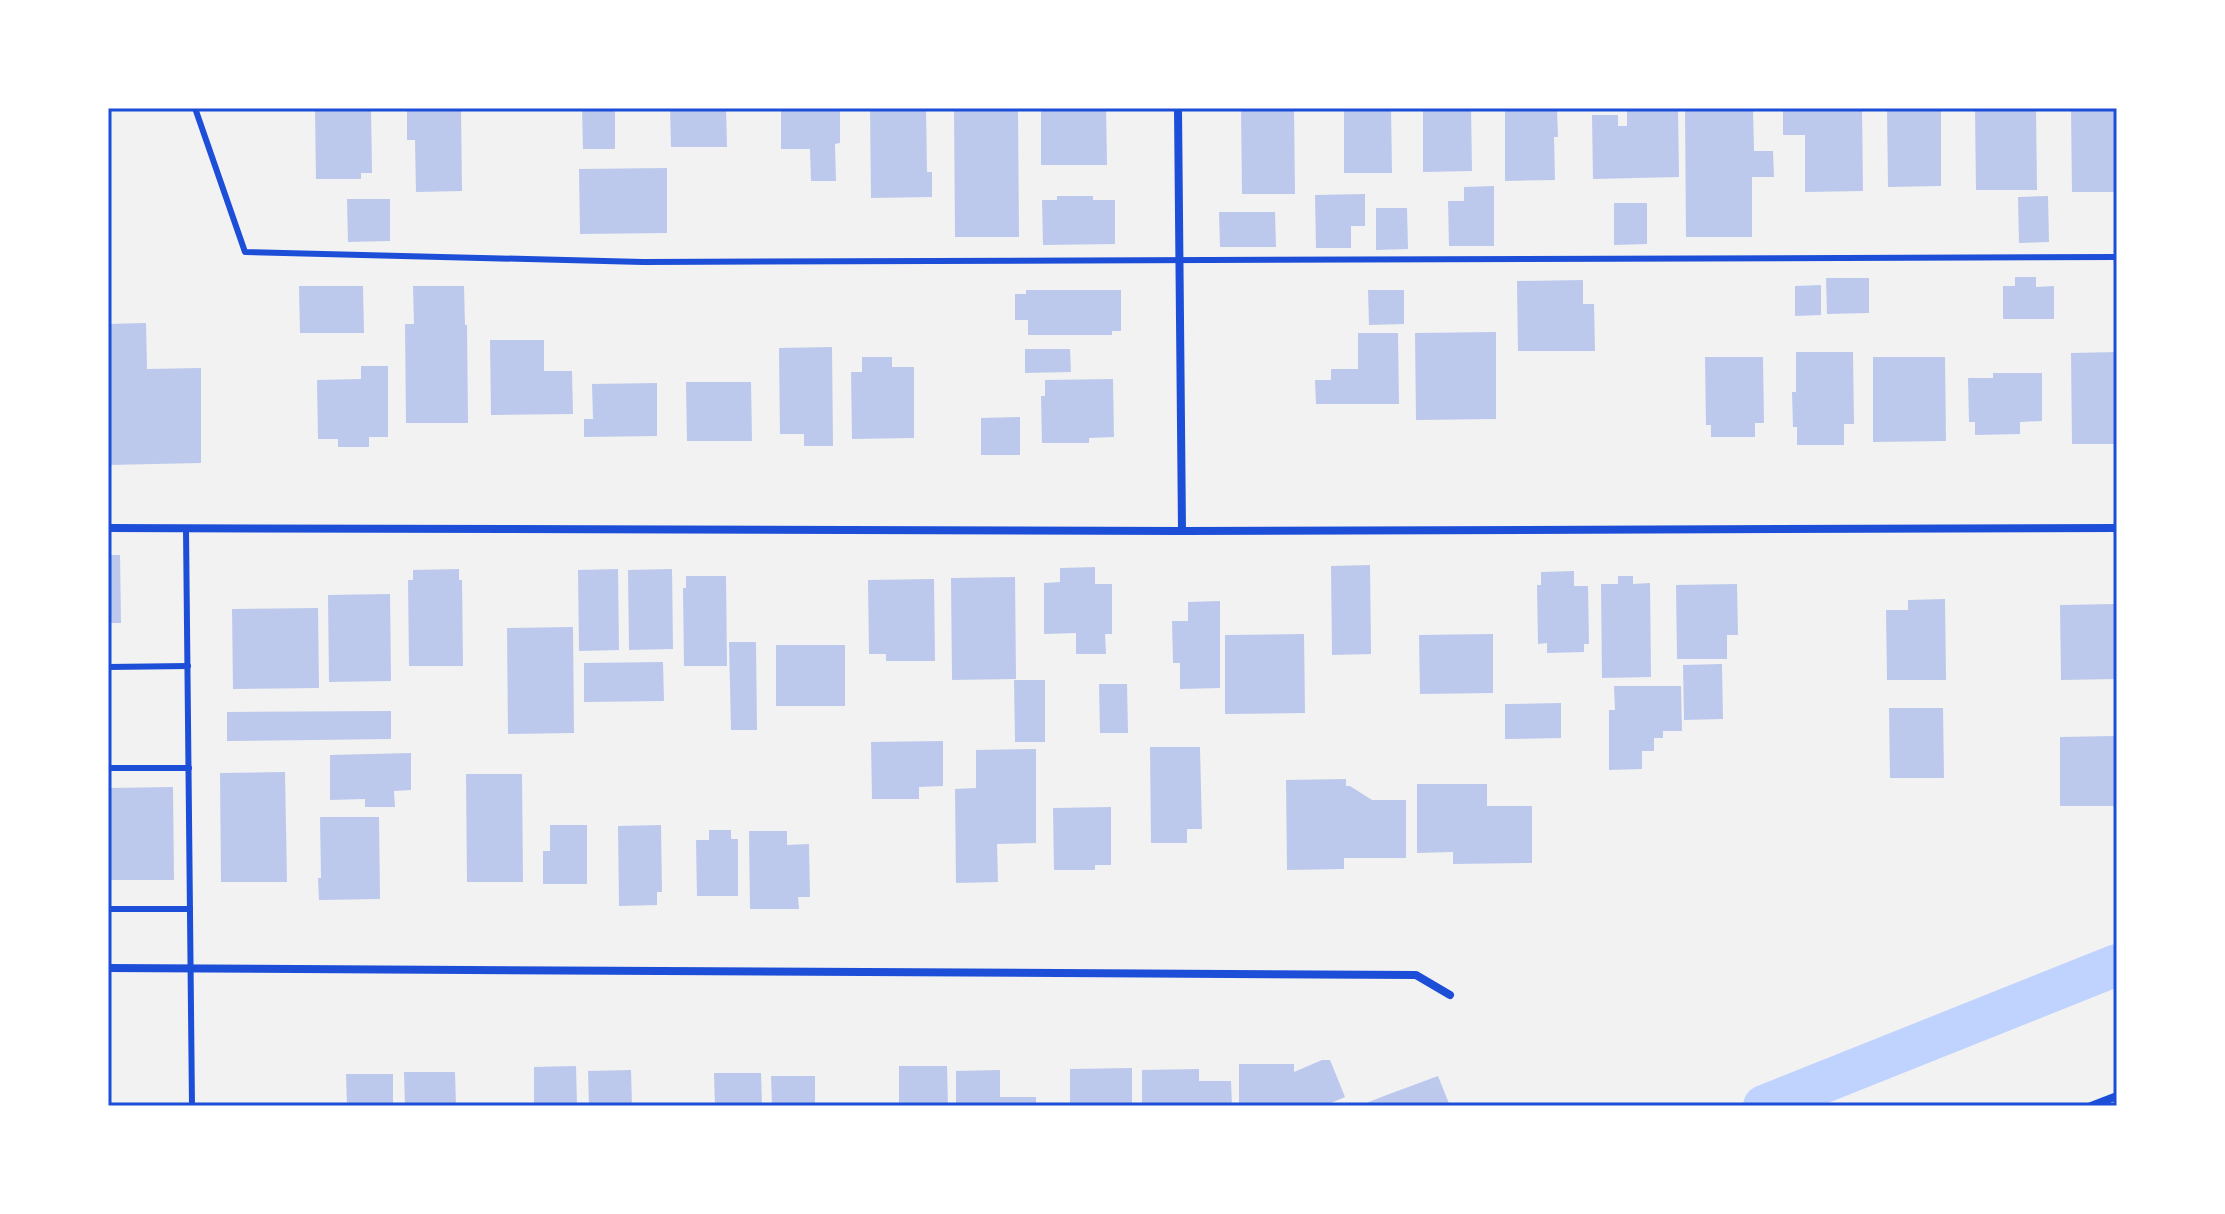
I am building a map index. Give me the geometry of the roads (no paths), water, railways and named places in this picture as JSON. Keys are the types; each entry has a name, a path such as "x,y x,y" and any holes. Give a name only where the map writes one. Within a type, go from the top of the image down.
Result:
{"street":[{"path":"1178,108 1182,531"},
{"path":"108,528 1182,531 2117,528"},
{"path":"108,968 1416,975 1450,995"},
{"path":"2091,1106 2113,1100"}],"lane":[{"path":"195,108 245,252 643,262 2117,257"},
{"path":"186,529 192,1106"},
{"path":"108,667 188,666"},
{"path":"108,768 189,768"},
{"path":"108,909 190,909"}],"waterway":[{"path":"1764,1106 2117,965"}]}
